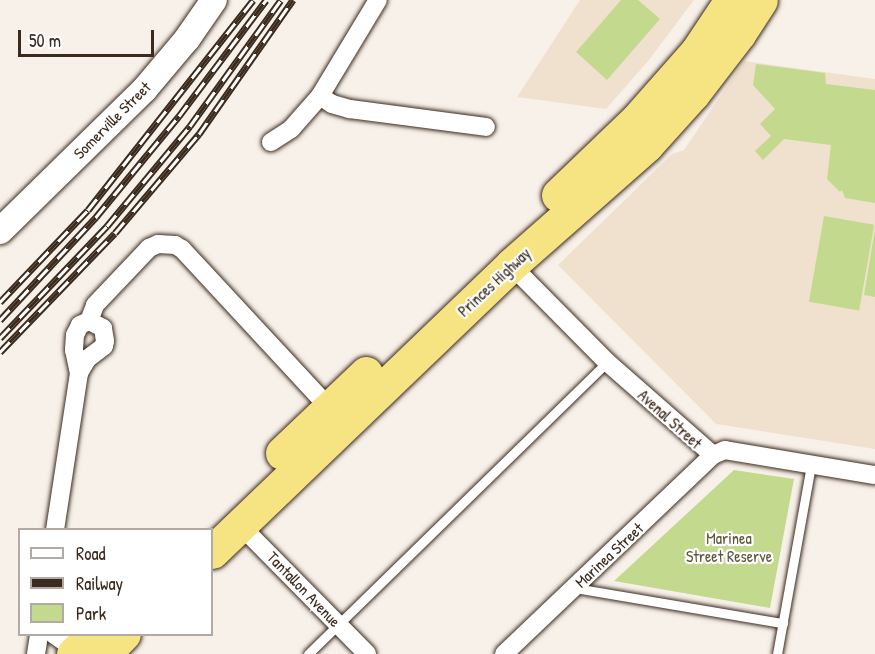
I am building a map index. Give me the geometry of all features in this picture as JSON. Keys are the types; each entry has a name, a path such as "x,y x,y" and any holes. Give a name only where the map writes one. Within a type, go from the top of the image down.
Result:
{"highway":[{"name":"Princes Highway","path":"205,528 329,408 638,118 697,51 731,0"},
{"name":"Princes Highway","path":"213,551 511,265 647,145 693,94 761,0"},
{"path":"80,645 116,636"}],"street":[{"name":"Somerville Street","path":"0,231 144,90 188,39 214,0"},
{"path":"271,142 291,129 320,96 378,0"},
{"path":"320,96 332,104 350,109 486,127"},
{"path":"79,374 74,351 75,335 80,325 89,321 95,305 149,248 158,244 175,245 182,249 329,408"},
{"name":"Avenal Street","path":"511,265 607,362 713,455 725,450 875,475"},
{"path":"55,528 79,374 87,359 104,346 105,341 103,328 89,321"},
{"name":"Marinea Street","path":"504,654 713,455"},
{"name":"Tantallon Avenue","path":"240,525 367,654"},
{"path":"36,654 39,636"}],"lane":[{"path":"308,654 607,362"},
{"path":"777,654 811,465"},
{"path":"575,588 783,623"}],"shaded area":[{"path":"580,0 694,0 649,60 606,109 517,97"},
{"path":"744,61 875,79 875,449 716,424 558,265 672,154 684,150"}],"green space":[{"path":"621,0 638,0 660,19 607,80 576,52"},
{"path":"756,64 825,73 826,84 875,90 875,203 845,198 842,190 840,192 827,179 831,145 784,139 763,160 755,151 771,136 760,124 775,109 753,85"},
{"path":"824,216 874,225 859,311 809,302"},
{"path":"875,229 875,297 864,295"},
{"name":"Marinea Street Reserve","path":"734,470 794,479 770,608 614,581"}],"railway":[{"path":"0,302 88,210 253,0"},
{"path":"0,320 96,217 179,116 266,0"},
{"path":"0,338 107,226 190,126 281,0"},
{"path":"0,352 115,233 199,134 293,0"}]}
